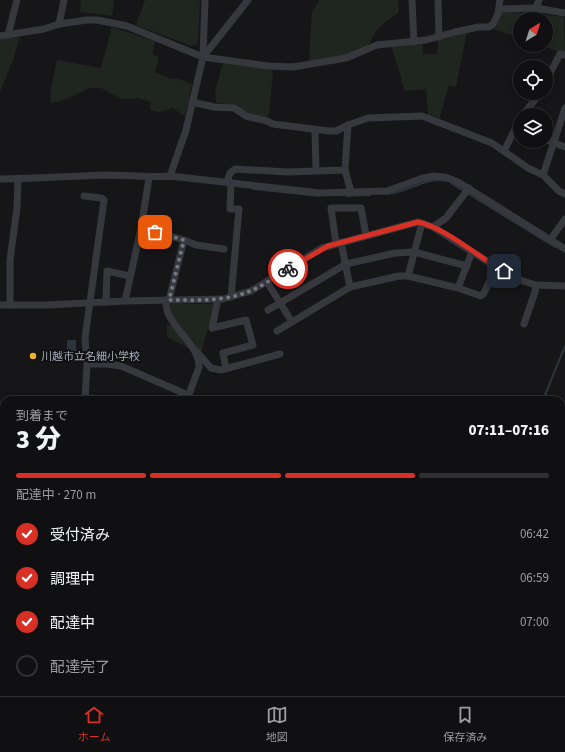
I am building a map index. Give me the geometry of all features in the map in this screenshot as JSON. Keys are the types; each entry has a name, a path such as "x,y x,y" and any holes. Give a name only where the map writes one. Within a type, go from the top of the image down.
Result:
{"street":[{"path":"17,0 4,35 44,29 59,24 87,20 127,26 203,57 268,66 293,67 346,58 377,45 414,42 456,32 492,26 499,9 500,0"},
{"path":"59,24 64,0"},
{"path":"170,176 186,130 203,57 205,0"},
{"path":"203,57 248,0"},
{"path":"412,0 414,42"},
{"path":"438,0 439,37"},
{"path":"536,8 539,0"},
{"path":"499,9 536,8 565,13"},
{"path":"553,68 560,54 565,55"},
{"path":"528,108 535,100"},
{"path":"192,102 214,107 234,108 246,116 273,124 315,131 336,131 368,118 422,116 492,143 528,168 543,175 565,192"},
{"path":"553,134 565,108"},
{"path":"348,125 345,170 351,192"},
{"path":"315,131 316,171"},
{"path":"504,151 513,133"},
{"path":"553,142 565,147"},
{"path":"543,175 549,148"},
{"path":"231,297 239,209 230,209 230,174 235,169 273,172 345,170"},
{"path":"0,179 125,175 149,178 170,176 320,193 392,190 423,178 434,176 445,177 458,182 467,190 565,249"},
{"path":"125,300 141,228 149,178"},
{"path":"10,305 10,260 17,208 18,179"},
{"path":"433,227 446,218 467,190"},
{"path":"84,196 101,198 104,200 85,338 87,364 85,396"},
{"path":"350,287 346,264 338,243 331,208 361,208 366,235"},
{"path":"550,240 565,219"},
{"path":"0,305 46,305 125,300 218,299 231,297 251,291 322,248 412,223 422,223 433,227 496,267 524,281 536,284 565,286"},
{"path":"408,276 422,223"},
{"path":"141,228 184,240 196,245 224,249"},
{"path":"184,240 166,306 169,315 179,331 211,368 221,370 280,354"},
{"path":"268,310 346,264 395,253 414,252 467,266"},
{"path":"458,288 472,252"},
{"path":"277,331 350,287 399,276 408,276 458,288 478,296 483,295 496,267"},
{"path":"106,302 107,271 130,276"},
{"path":"267,282 292,322"},
{"path":"524,324 535,292 536,284"},
{"path":"218,299 212,328 246,320 253,345 222,354 226,368"},
{"path":"188,396 199,367 193,347"},
{"path":"87,364 107,364 120,366 186,396"}],"shaded area":[{"path":"81,0 114,0 112,16 80,12"},
{"path":"145,0 200,0 198,44 191,46 136,25"},
{"path":"319,0 398,0 399,12 379,27 369,44 362,49 339,58 315,61 309,60 312,12"},
{"path":"501,12 513,12 513,36 493,29"},
{"path":"553,16 564,17 565,54 553,50"},
{"path":"112,27 155,41 152,54 159,57 155,72 171,79 179,79 192,84 185,116 172,108 160,112 150,110 151,102 138,98 121,99 101,88 90,88 61,101 50,103 51,87 57,60 101,68"},
{"path":"467,32 456,87 449,85 439,120 428,116 426,89 404,91 391,46 423,44 423,54 437,54 438,40"},
{"path":"20,37 13,60 0,92 0,39"},
{"path":"226,63 271,69 273,72 269,113 267,117 247,114 235,106 216,102 215,92 222,65"},
{"path":"169,304 215,304 201,353 177,325"},
{"path":"167,325 172,325 191,349 167,337"},
{"path":"67,340 76,340 76,362 67,362"}],"waterway":[{"path":"386,194 402,191 431,181 447,181"},
{"path":"451,183 555,247"},
{"path":"253,189 320,196"},
{"path":"346,196 370,195"},
{"path":"545,396 565,346"}],"way so far":[{"path":"155,232 184,240 169,300 210,300 231,297 251,291 288,269"}],"place":[{"name":"川越市立名細小学校","path":"33,356"}],"route":[{"path":"288,269 322,248 418,222 431,226 504,271"}]}
